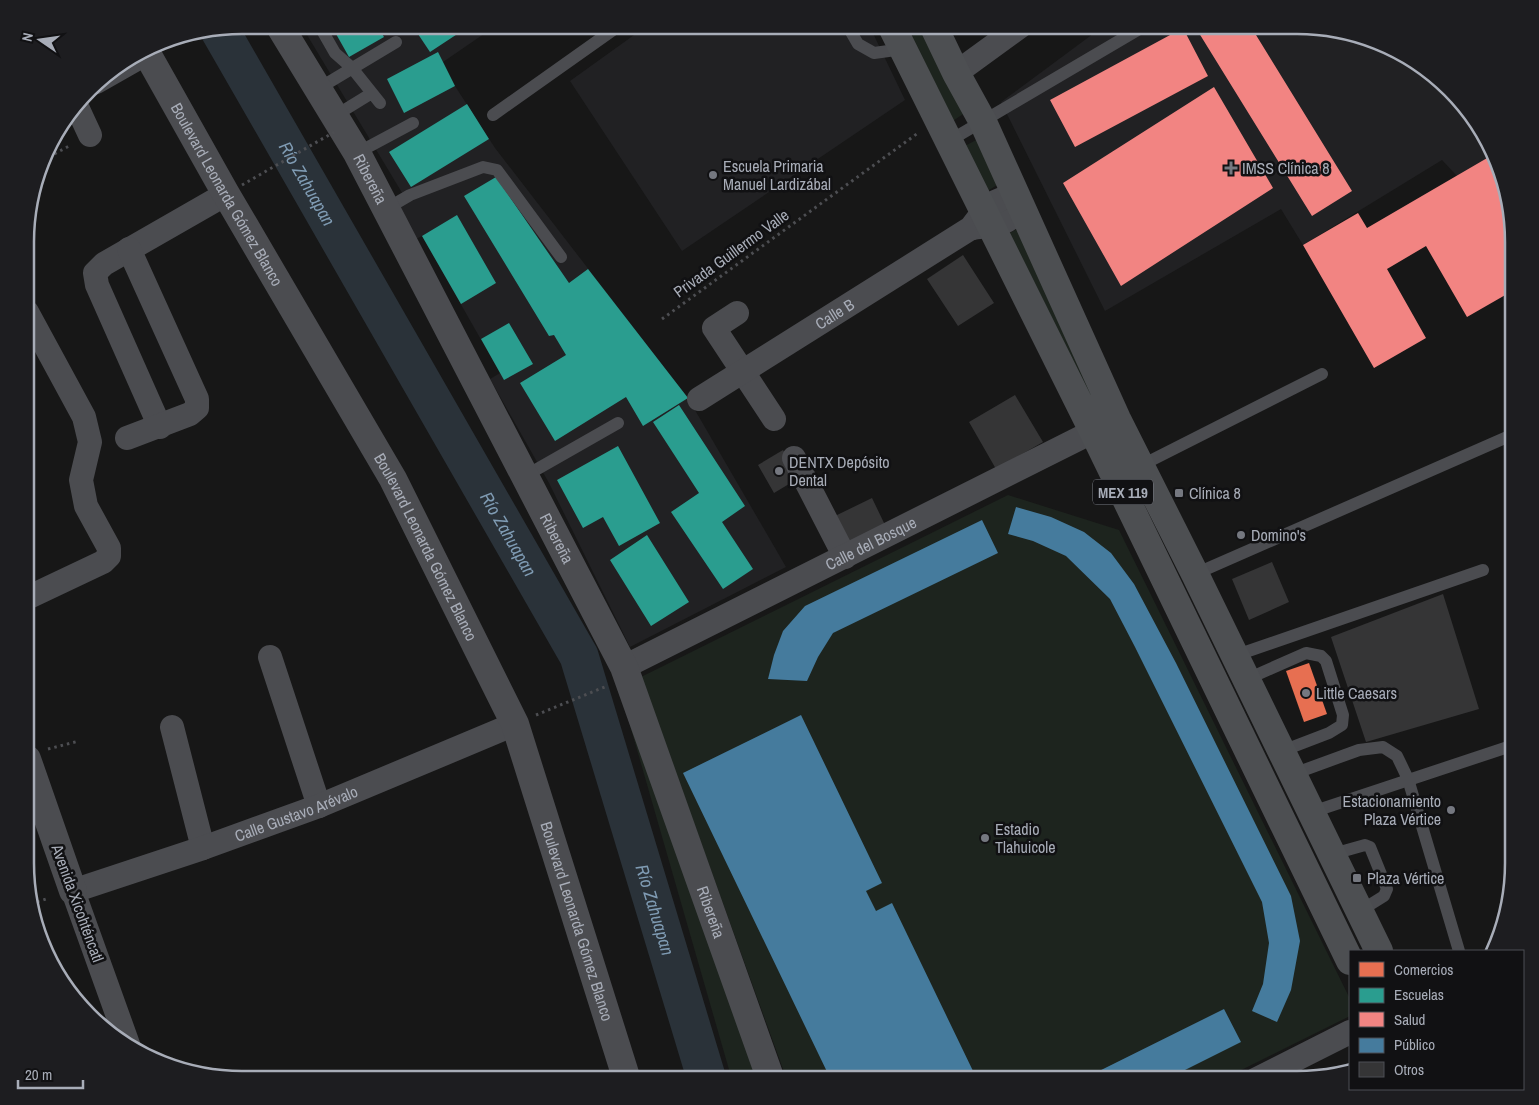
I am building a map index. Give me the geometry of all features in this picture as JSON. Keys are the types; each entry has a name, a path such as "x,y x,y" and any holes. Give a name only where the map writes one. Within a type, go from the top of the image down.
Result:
{"main road":[{"name":"MEX 119","path":"938,34 956,73 983,122 1019,201 1105,425 1349,959"},
{"name":"MEX 119","path":"897,37 943,130 982,221 1105,425 1140,466 1333,854 1379,950"}],"street":[{"name":"Ribereña","path":"284,34 335,124 357,153 525,476 616,676 768,1071"},
{"path":"956,73 1010,34"},
{"name":"Boulevard Leonarda Gómez Blanco","path":"148,55 234,189 523,720 624,1071"},
{"path":"79,112 90,135"},
{"path":"160,427 97,285 95,273 104,264 234,189"},
{"name":"Calle B","path":"699,399 982,221 1000,226 1010,220 1019,201"},
{"path":"127,438 160,427 190,414 197,408 197,399 129,249"},
{"path":"737,313 714,328 774,419"},
{"path":"34,325 84,417 90,442 81,480 86,506 109,548 109,556 103,562 34,595"},
{"name":"Calle del Bosque","path":"616,676 844,557 1105,425"},
{"path":"794,458 844,557"},
{"path":"270,657 319,806"},
{"name":"Calle Gustavo Arévalo","path":"73,891 203,848 319,806 523,720"},
{"path":"172,726 203,848"},
{"name":"Avenida Xicohténcatl","path":"36,754 73,891 125,1035"},
{"path":"1273,1071 1349,1033"}],"lane":[{"path":"324,34 335,53 352,68 376,98 335,124"},
{"path":"493,115 607,34"},
{"path":"852,34 858,44 874,53 897,37"},
{"path":"943,130 983,122 1131,34"},
{"path":"316,90 396,42"},
{"path":"357,153 413,123"},
{"path":"386,209 410,195 483,168 497,170 561,256"},
{"path":"1140,466 1322,374"},
{"path":"525,476 618,422"},
{"path":"1195,574 1505,438"},
{"path":"1239,668 1483,570"},
{"path":"1239,668 1306,653 1321,656 1326,661 1343,715 1342,725 1288,763"},
{"path":"1288,763 1383,747 1397,756 1408,779 1459,950"},
{"path":"1312,812 1505,748"},
{"path":"1333,854 1364,845 1370,847 1387,889 1384,896 1360,911"}],"path":[{"path":"234,189 335,124"},
{"name":"Privada Guillermo Valle","path":"662,319 943,130"},
{"path":"53,155 90,135"},
{"path":"523,720 616,676"},
{"path":"36,754 79,741"}],"shaded area":[{"path":"306,34 484,34 443,62 455,86 495,148 688,398 786,567 630,647 549,483 490,379 500,373 422,236 414,240 395,208 407,201"},
{"name":"Escuela Primaria Manuel Lardizábal","path":"635,34 873,34 905,100 682,251 570,81"},
{"path":"904,34 932,34 968,111 948,124"},
{"name":"IMSS Clínica 8","path":"1093,34 1311,34 1338,38 1364,45 1390,55 1413,69 1435,85 1454,104 1470,126 1487,158 1457,176 1442,160 1303,245 1281,209 1105,311 1001,102"},
{"path":"980,138 1002,182 981,195 959,149"},
{"path":"1021,227 1104,399 1089,408 1002,237"},
{"name":"Estadio Tlahuicole","path":"1008,495 1119,530 1349,997 1349,1016 1239,1071 784,1071 641,677"},
{"path":"621,694 756,1071 729,1071"}],"building: Comercios":[{"name":"Little Caesars","path":"1309,663 1327,714 1304,722 1286,671"}],"building: Escuelas":[{"path":"336,34 382,34 384,37 349,57"},
{"path":"418,34 457,34 430,52"},
{"path":"438,52 455,86 404,113 387,79"},
{"path":"467,104 489,139 411,187 389,152"},
{"path":"496,177 569,283 588,269 688,398 643,426 626,397 555,441 520,383 566,355 554,335 549,336 464,196"},
{"path":"457,215 496,283 461,304 422,236"},
{"path":"509,323 533,364 504,380 481,339"},
{"path":"679,405 745,506 722,522 753,569 723,589 671,512 699,493 653,422"},
{"path":"618,446 660,523 619,546 603,517 583,528 557,480"},
{"path":"647,535 689,602 651,626 610,560"}],"building: Salud":[{"path":"1172,34 1186,34 1208,76 1075,147 1050,100"},
{"path":"1200,34 1258,34 1256,35 1352,191 1312,216"},
{"path":"1214,87 1273,188 1121,286 1063,183"},
{"path":"1487,158 1498,188 1505,228 1505,295 1467,317 1426,246 1387,269 1426,338 1374,368 1303,245 1358,213 1367,228"}],"building: Público":[{"path":"1016,507 1051,517 1084,532 1111,553 1134,584 1176,663 1291,896 1300,941 1291,990 1277,1022 1252,1011 1263,984 1269,943 1262,902 1135,647 1110,599 1066,556 1033,541 1008,534"},
{"path":"982,520 998,553 833,633 818,657 807,681 768,679 783,631 805,606"},
{"path":"801,715 882,883 866,891 876,911 892,903 973,1071 827,1071 683,773"},
{"path":"1224,1009 1241,1042 1183,1071 1099,1071"}],"building: Otros":[{"path":"963,255 994,303 958,326 927,279"},
{"path":"1015,395 1043,442 996,469 969,422"},
{"name":"DENTX Depósito Dental","path":"783,450 799,478 774,493 758,465"},
{"path":"872,498 885,525 848,543 835,516"},
{"path":"1272,562 1289,602 1249,620 1232,579"},
{"path":"1443,594 1479,709 1366,742 1331,637"}],"waterway":[{"name":"Río Zahuapan","path":"222,35 579,656 704,1071"}],"place":[{"name":"IMSS Clínica 8","path":"1231,168"},
{"name":"Escuela Primaria Manuel Lardizábal","path":"713,175"},
{"name":"DENTX Depósito Dental","path":"779,471"},
{"name":"Clínica 8","path":"1179,493"},
{"name":"Domino's","path":"1241,535"},
{"name":"Little Caesars","path":"1306,693"},
{"name":"Estacionamiento Plaza Vértice","path":"1451,810"},
{"name":"Estadio Tlahuicole","path":"985,838"},
{"name":"Plaza Vértice","path":"1357,878"}]}
